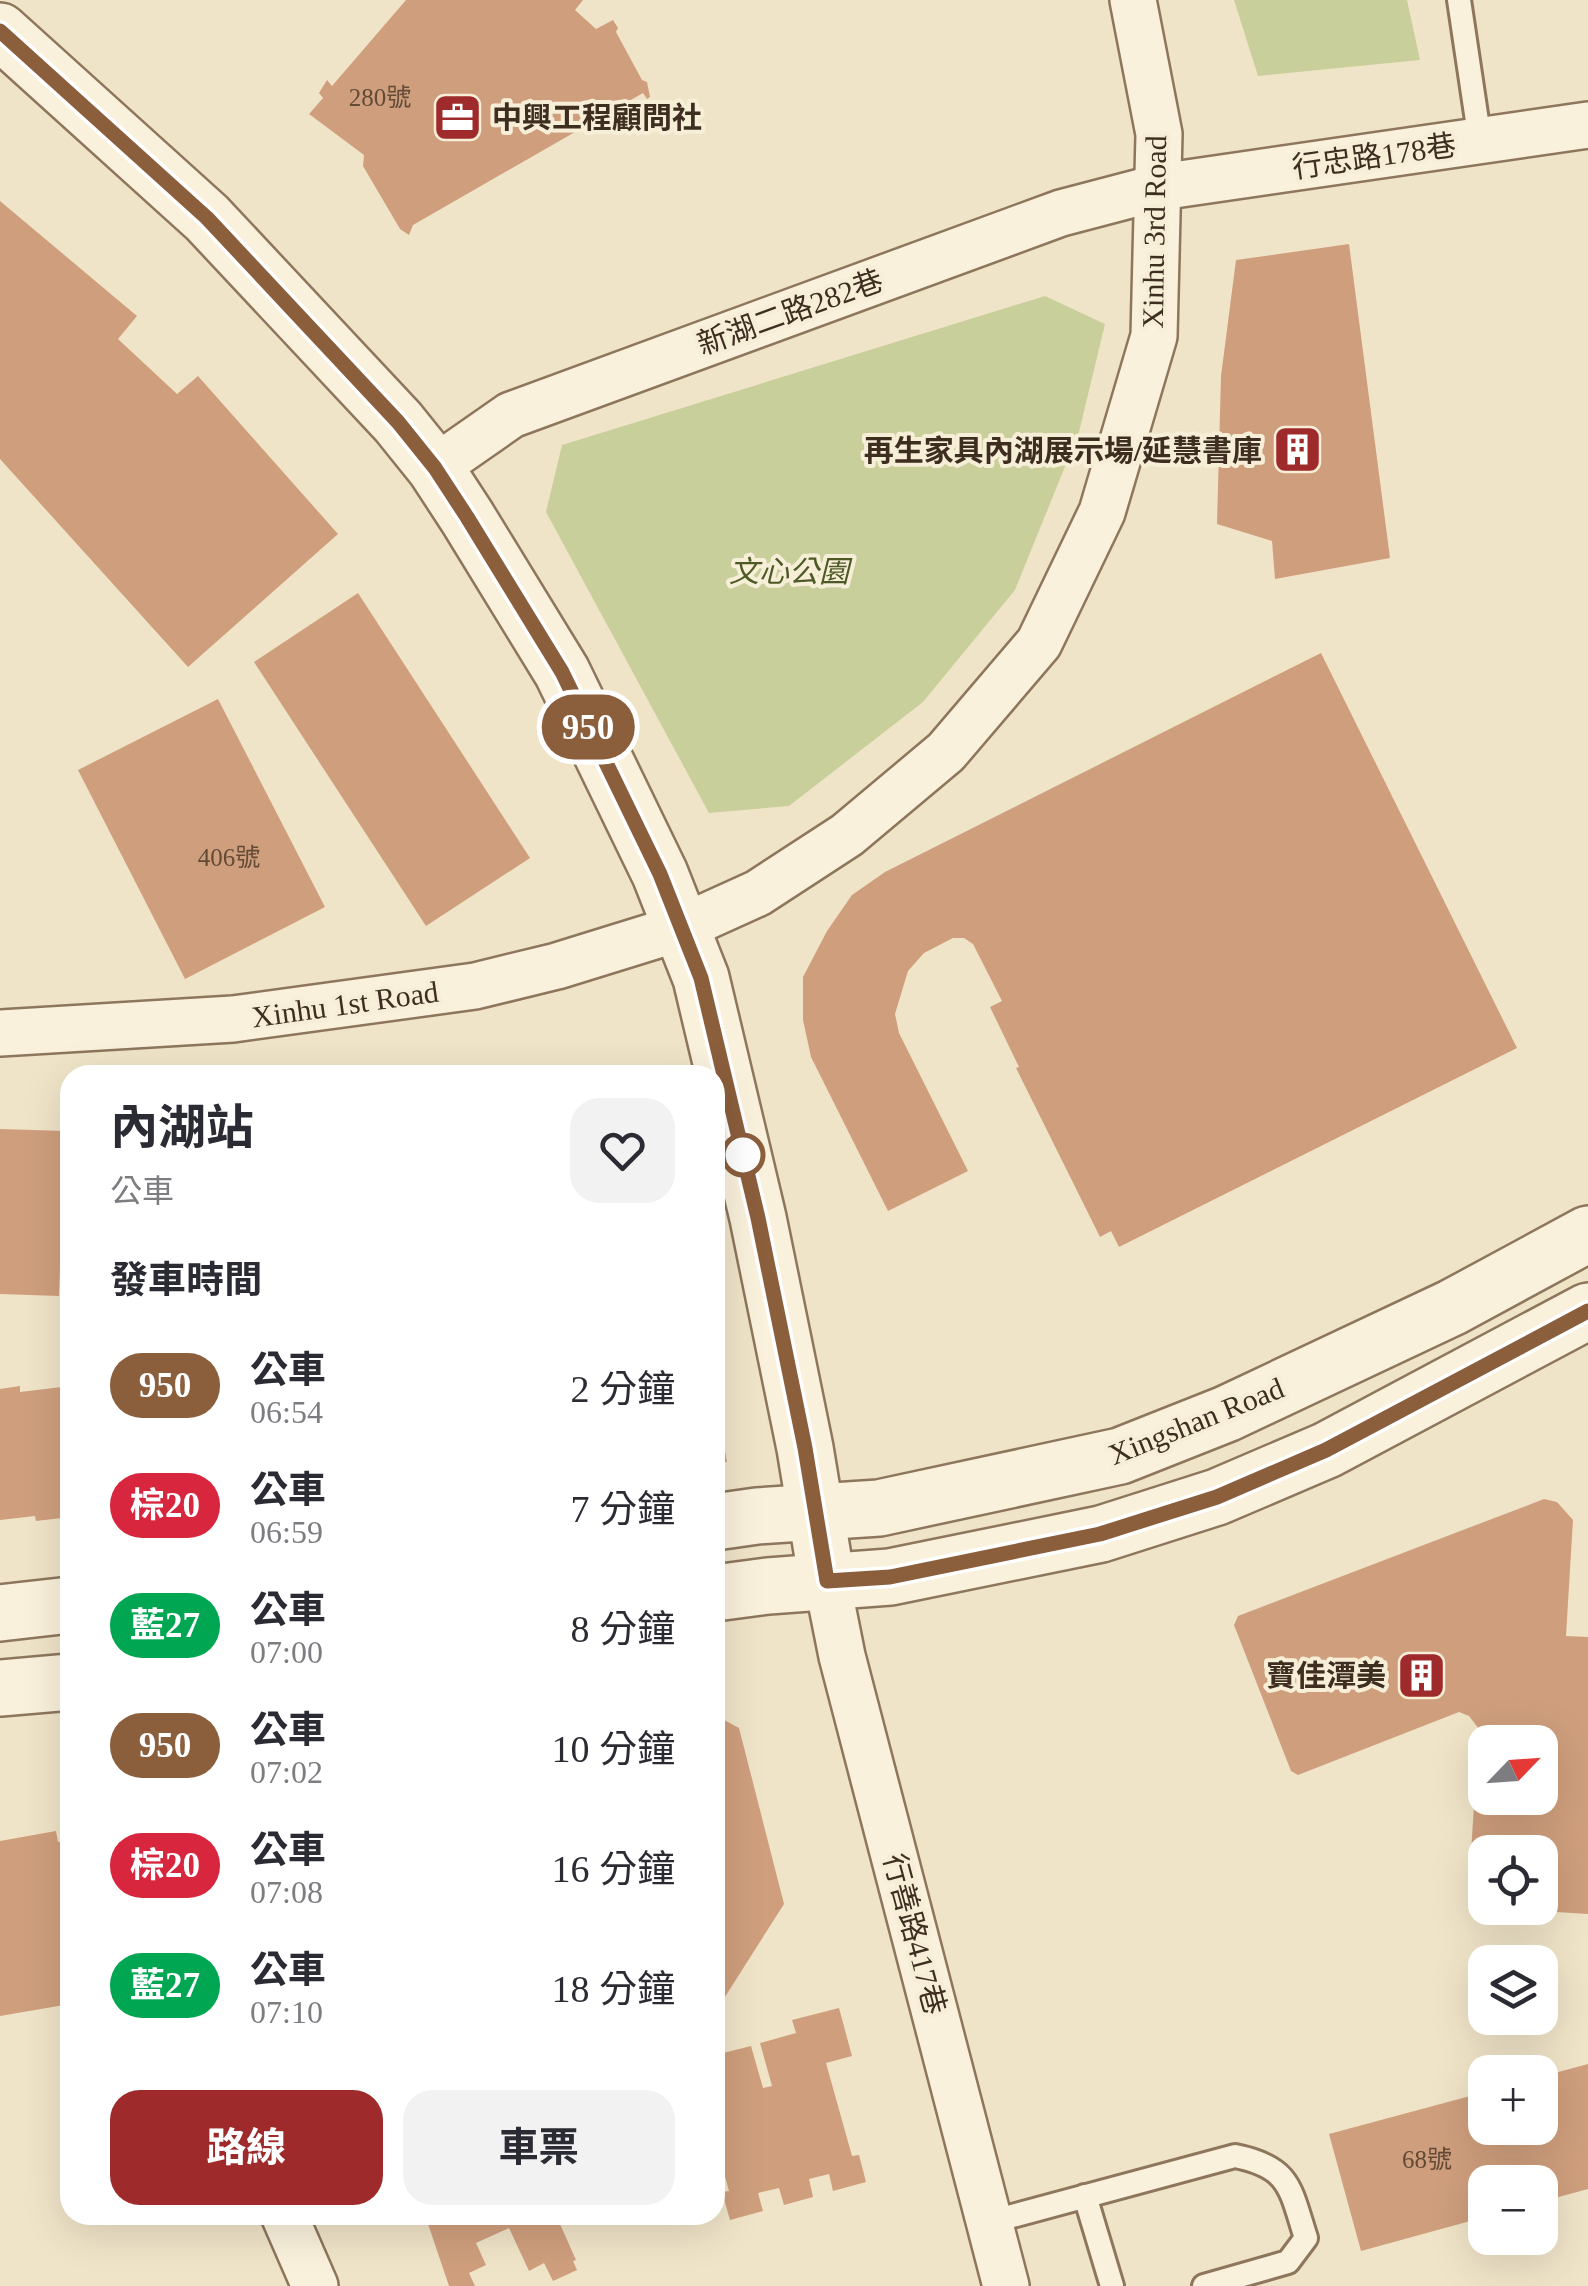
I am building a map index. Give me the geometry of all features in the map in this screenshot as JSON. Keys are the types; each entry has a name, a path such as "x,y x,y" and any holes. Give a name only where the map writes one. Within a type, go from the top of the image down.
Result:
{"street":[{"name":"Xinhu 3rd Road","path":"682,926 758,893 846,835 946,752 1039,642 1102,512 1154,336 1160,134 1133,0"},
{"path":"0,31 207,218 398,422 435,468 562,672 682,926 701,978 722,1065"},
{"name":"行忠路178巷","path":"1160,188 1588,125"},
{"name":"新湖二路282巷","path":"435,468 511,414 1060,213 1160,188"},
{"name":"Xinhu 1st Road","path":"0,1032 233,1019 474,986 557,966 682,926"},
{"path":"725,1079 758,1218 827,1581"},
{"name":"Xingshan Road","path":"725,1521 879,1508 1120,1456 1226,1414 1453,1307 1588,1234"},
{"path":"725,1592 890,1577 1100,1534 1217,1497 1326,1450 1588,1311"},
{"name":"行善路417巷","path":"827,1581 842,1656 1006,2286"},
{"path":"0,1612 60,1607"},
{"path":"0,1688 60,1683"},
{"path":"288,2225 314,2286"}],"lane":[{"path":"1459,0 1480,141"},
{"path":"990,2222 1235,2156 1266,2162 1290,2188 1306,2238 1288,2262 1204,2286"},
{"path":"1085,2196 1112,2286"}],"green space":[{"path":"1234,0 1407,0 1420,60 1258,76"},
{"name":"文心公園","path":"1045,296 1105,324 1079,432 1015,590 923,702 789,806 709,813 546,512 562,445"}],"building":[{"name":"中興工程顧問社","path":"406,0 583,0 575,10 596,29 613,20 642,80 647,82 650,97 647,99 643,93 413,225 409,235 400,229 363,166 364,155 309,114 323,98 319,93 327,80 332,86"},
{"path":"0,201 137,316 118,339 177,394 198,376 338,534 188,667 0,459"},
{"name":"再生家具內湖展示場/延慧書庫","path":"1349,244 1390,558 1275,579 1272,541 1217,524 1221,376 1236,260"},
{"path":"358,593 530,858 426,926 254,662"},
{"path":"1321,653 1517,1048 1119,1247 1111,1231 1100,1237 1016,1068 1019,1067 990,1007 1002,1001 973,944 964,938 953,938 924,953 908,971 895,1014 899,1033 968,1171 888,1211 811,1057 803,1020 803,977 852,895 885,872"},
{"path":"218,699 325,907 185,979 78,770"},
{"path":"0,1129 60,1131 59,1296 0,1294"},
{"path":"20,1386 20,1392 60,1387 60,1518 0,1520 0,1389"},
{"name":"寶佳潭美","path":"1544,1499 1557,1502 1573,1520 1566,1636 1588,1637 1588,1914 1558,1912 1558,1835 1472,1835 1473,1815 1558,1815 1558,1725 1476,1725 1459,1712 1298,1775 1291,1771 1234,1625 1238,1616"},
{"path":"725,1720 739,1728 784,1904 725,1997"},
{"path":"56,1831 60,1842 60,2006 0,2016 0,1841"},
{"path":"839,2008 852,2056 826,2063 852,2156 859,2155 866,2182 833,2191 829,2174 809,2179 813,2197 784,2205 779,2188 758,2193 763,2211 730,2220 725,2202 725,2192 729,2191 725,2176 725,2052 751,2046 763,2088 772,2086 760,2043 796,2033 792,2020"},
{"path":"1588,2064 1588,2189 1558,2197 1558,2165 1468,2165 1468,2222 1361,2251 1329,2134 1468,2097 1468,2145 1558,2145 1558,2072"},
{"path":"428,2225 560,2225 576,2260 573,2261 577,2270 553,2281 544,2263 529,2271 509,2228 476,2243 486,2265 469,2273 475,2286 449,2286"}],"bus line":[{"name":"950","path":"0,31 207,218 398,422 435,468 562,672 660,874 701,978 722,1065"},
{"name":"950","path":"725,1079 805,1448 827,1581 890,1577 1100,1534 1217,1497 1326,1450 1588,1311"}],"place":[{"name":"中興工程顧問社","path":"457,117"},
{"name":"再生家具內湖展示場/延慧書庫","path":"1297,450"},
{"name":"寶佳潭美","path":"1421,1675"}]}
